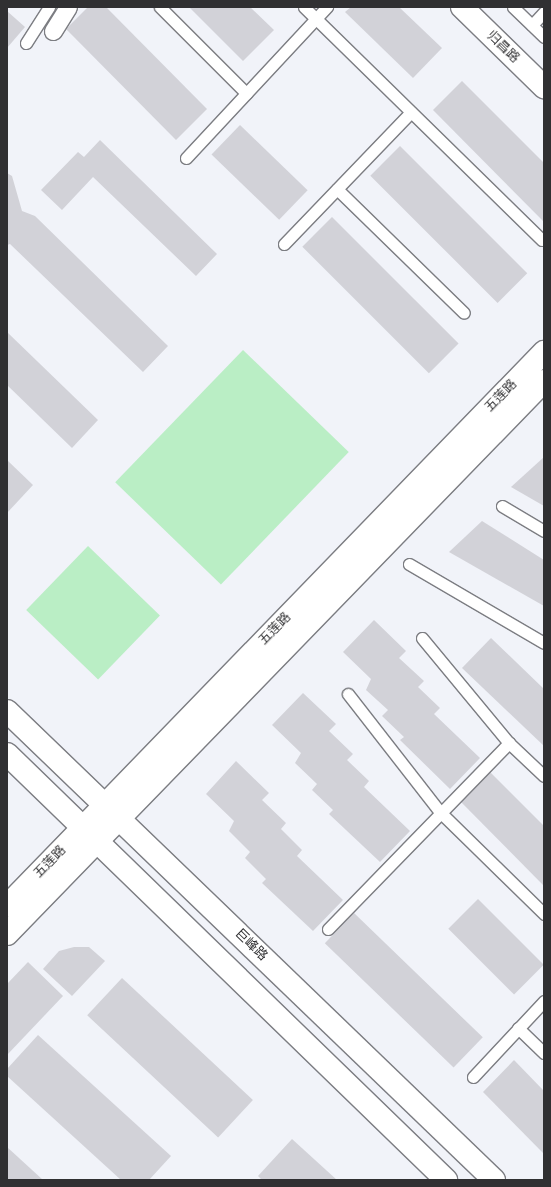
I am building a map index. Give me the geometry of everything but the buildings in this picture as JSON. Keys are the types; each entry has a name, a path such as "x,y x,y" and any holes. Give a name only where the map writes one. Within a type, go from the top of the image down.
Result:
{"street":[{"path":"53,31 68,7"},
{"name":"归昌路","path":"462,7 544,87"},
{"name":"五莲路","path":"7,934 90,835 544,352"},
{"name":"五莲路","path":"112,812 544,381"},
{"name":"巨峰路","path":"7,711 494,1180"},
{"path":"7,754 446,1180"},
{"name":"五莲路","path":"7,906 90,835"}],"lane":[{"path":"26,43 49,7"},
{"path":"160,7 246,93"},
{"path":"304,7 542,240"},
{"path":"186,158 327,7"},
{"path":"513,7 544,37"},
{"path":"532,25 544,12"},
{"path":"284,244 411,112"},
{"path":"337,189 464,313"},
{"path":"502,506 544,531"},
{"path":"409,564 544,643"},
{"path":"422,638 509,743 544,776"},
{"path":"348,694 440,812 544,914"},
{"path":"328,929 440,812 509,743"},
{"path":"473,1076 544,1001"},
{"path":"518,1028 544,1053"}],"green space":[{"path":"243,350 349,452 221,584 115,482"},
{"path":"88,546 160,615 98,679 26,610"}]}
